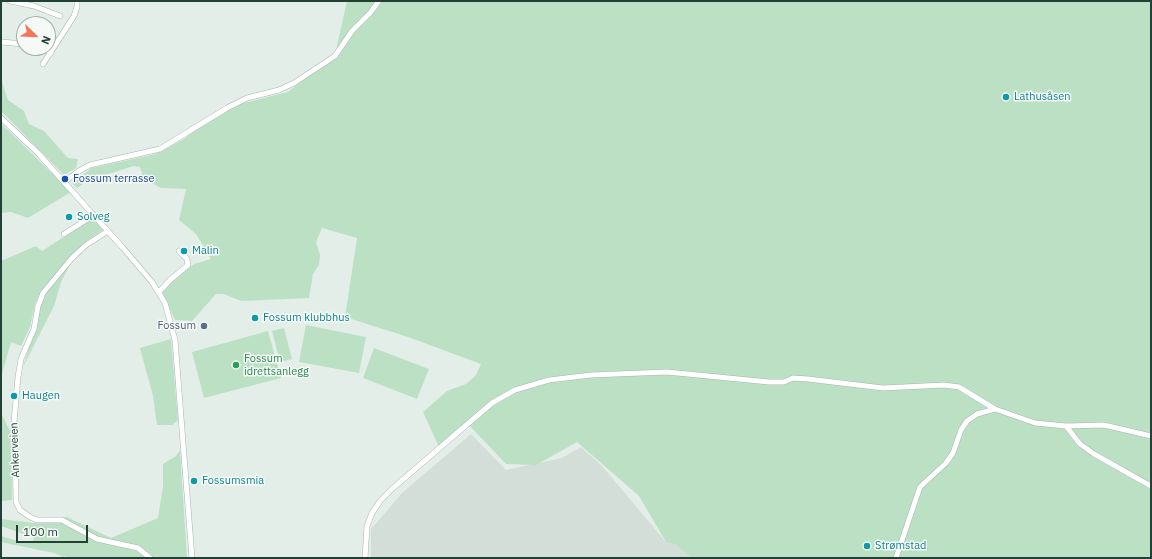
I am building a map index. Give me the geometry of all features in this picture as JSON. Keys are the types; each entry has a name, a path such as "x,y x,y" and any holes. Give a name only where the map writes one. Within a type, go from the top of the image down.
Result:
{"street":[{"path":"10,1 34,6 60,16"},
{"path":"56,45 76,13 77,1"},
{"path":"64,182 90,165 160,149 223,110 247,98 279,90 294,83 335,56 352,30 370,14 379,1"},
{"path":"1,42 16,43"},
{"path":"43,64 49,56"},
{"path":"1,118 38,153 108,231 159,292 169,313 175,340 192,558"},
{"path":"64,234 94,215"},
{"name":"Ankerveien","path":"108,231 86,244 72,258 43,293 38,306 34,329 21,359 18,377 13,433 15,444 16,502 20,510 37,520 62,520 97,539 138,548 150,558"},
{"path":"159,292 170,280 188,265 187,259 179,251"},
{"path":"365,558 367,526 372,513 380,501 393,488 492,403 503,396 528,385 584,376 641,372 667,372 769,382 784,382 794,378 808,379 883,388 944,385 959,387 995,409 1035,423 1066,426 1104,425 1151,436"},
{"path":"896,558 920,487 946,463 953,453 961,430 967,421 977,414 995,409"},
{"path":"1066,426 1080,444 1094,454 1151,486"}],"shaded area":[{"path":"471,434 506,470 562,458 581,447 602,466 666,542 677,545 691,558 371,558 371,529 402,493"}],"green space":[{"path":"347,1 1151,1 1151,558 691,558 677,545 666,542 639,496 577,442 536,465 506,464 468,424 439,447 423,412 447,391 466,384 476,375 481,364 408,337 345,317 357,238 322,228 316,242 320,255 319,265 313,274 309,298 241,301 224,294 216,294 192,321 175,320 162,291 172,280 194,264 211,259 196,234 179,220 186,189 161,188 144,179 140,167 134,166 89,180 77,188 72,183 92,168 156,154 184,139 208,120 232,106 288,92 335,55"},
{"path":"1,79 8,100 24,111 29,124 44,131 68,158 78,159 76,168 64,175 1,111"},
{"path":"1,124 71,192 28,218 11,212 1,213"},
{"path":"94,217 103,230 85,242 41,291 35,304 30,327 21,346 11,342 1,377 1,261 36,246 42,251"},
{"path":"71,263 61,282 54,306 23,367 35,329 40,305 45,293"},
{"path":"306,325 366,337 359,373 299,362"},
{"path":"284,328 292,359 280,362 272,331"},
{"name":"Fossum idrettsanlegg","path":"268,331 281,378 204,398 192,352"},
{"path":"171,339 178,420 172,425 157,425 153,396 140,348"},
{"path":"374,348 429,369 417,399 363,378"},
{"path":"1,413 11,433 12,500 1,501"},
{"path":"180,450 187,558 67,558 66,556 63,557 54,553 1,542 1,536 18,541 33,541 34,538 1,526 1,519 34,523 67,517 111,538 158,518 163,486 163,464 176,456"}],"place":[{"name":"Lathusåsen","path":"1006,97"},
{"name":"Fossum terrasse","path":"65,179"},
{"name":"Solveg","path":"69,217"},
{"name":"Malin","path":"184,251"},
{"name":"Fossum klubbhus","path":"255,318"},
{"name":"Fossum","path":"204,326"},
{"name":"Fossum idrettsanlegg","path":"236,365"},
{"name":"Haugen","path":"14,396"},
{"name":"Fossumsmia","path":"194,481"},
{"name":"Strømstad","path":"867,546"}]}
